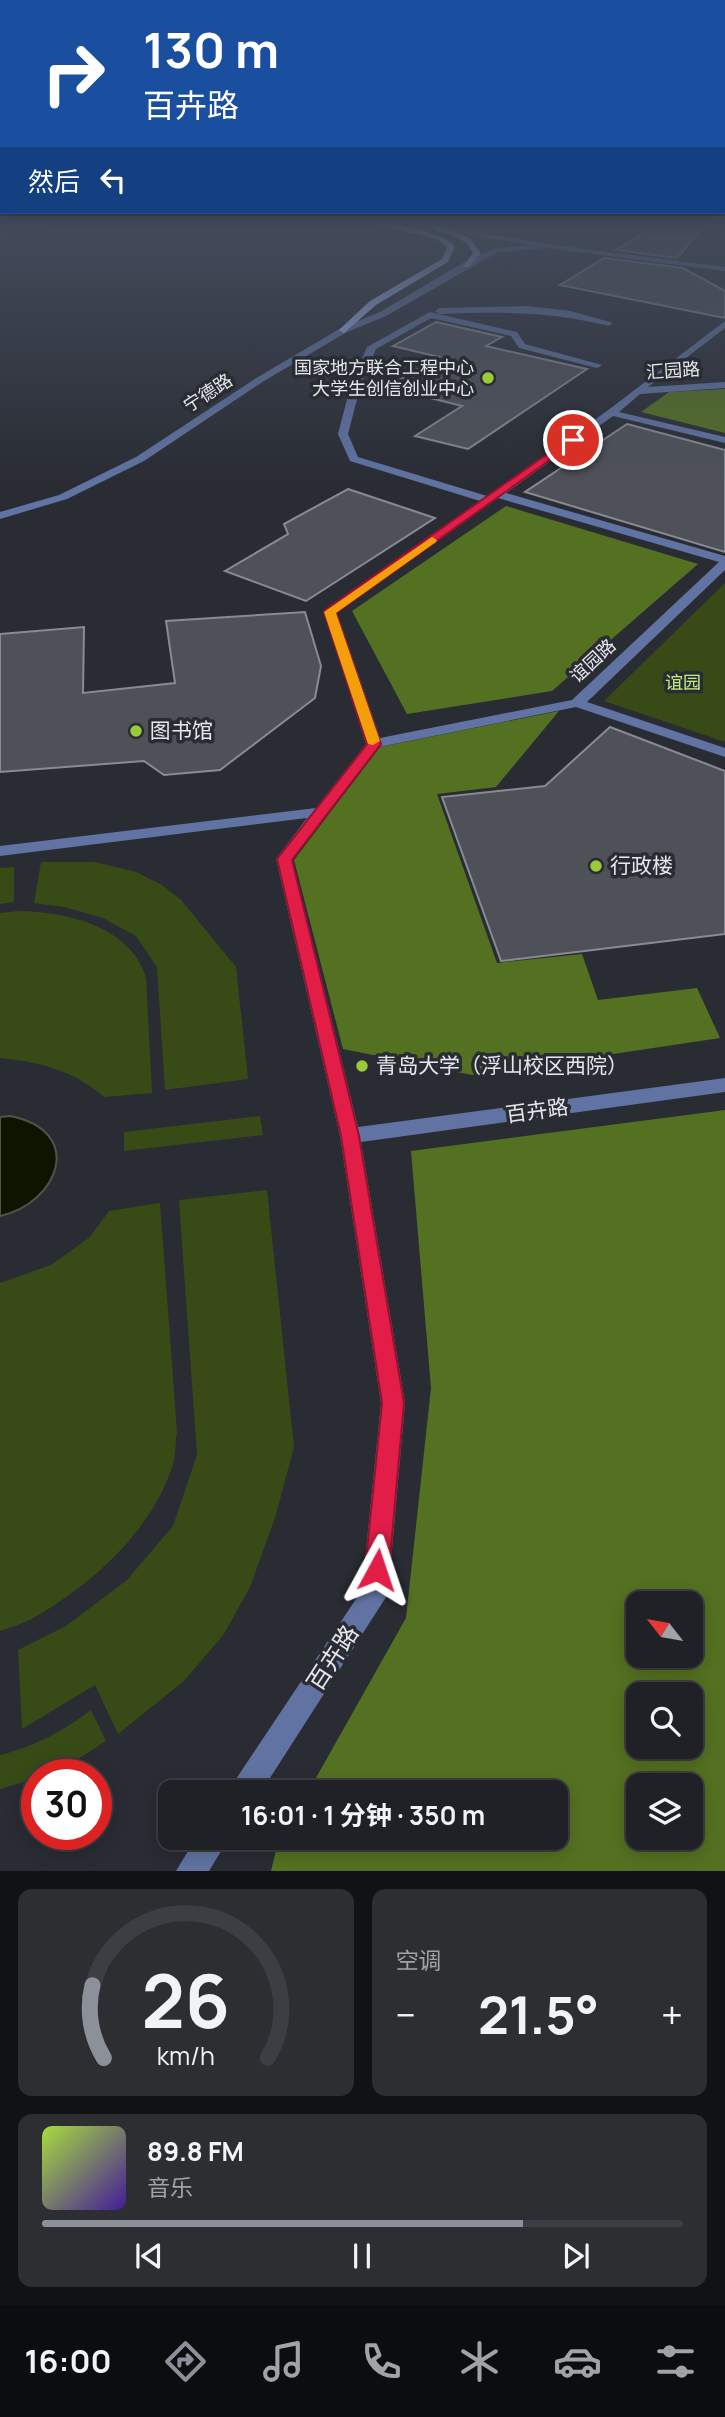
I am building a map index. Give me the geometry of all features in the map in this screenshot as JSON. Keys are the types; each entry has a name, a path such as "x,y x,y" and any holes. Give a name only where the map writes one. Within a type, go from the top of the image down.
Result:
{"main road":[{"path":"344,330 365,310"}],"street":[{"name":"宁德路","path":"0,516 63,497 140,459 261,379 344,330 389,310"},
{"path":"441,310 372,347 356,384 343,434 354,459 725,561"},
{"path":"539,310 571,314 609,323"},
{"path":"430,315 514,334 522,346 597,365"},
{"path":"637,391 725,324"},
{"name":"汇园路","path":"374,744 330,612 611,413 637,391 725,385"},
{"path":"611,413 725,440"},
{"name":"谊园路","path":"374,744 578,703 725,561"},
{"path":"578,703 725,753"},
{"name":"百卉路","path":"252,1780 375,1594 393,1403 350,1136 284,859 374,744"},
{"path":"0,851 321,812"},
{"name":"百卉路","path":"350,1136 725,1085"},
{"path":"191,1871 206,1850"}],"green space":[{"path":"725,389 725,433 641,412 669,392"},
{"path":"506,506 698,564 552,691 407,714 352,611"},
{"name":"谊园","path":"725,583 725,742 604,701"},
{"path":"559,711 496,787 437,794 497,963 582,954 598,1000 697,988 720,1038 472,1075 343,1049 294,860 380,747"},
{"path":"41,862 95,862 136,872 162,885 181,900 236,967 248,1079 165,1090 157,967 136,936 103,918 64,907 34,903"},
{"path":"14,867 14,902 0,904 0,868"},
{"path":"19,911 57,915 94,925 112,934 138,960 146,978 152,1093 104,1097 80,1080 55,1069 0,1058 0,913"},
{"path":"725,1110 725,1871 271,1871 276,1850 568,1850 568,1780 315,1780 406,1618 431,1388 411,1151"},
{"path":"260,1116 263,1135 124,1151 124,1132"},
{"path":"267,1190 294,1447 275,1518 250,1587 224,1634 184,1681 118,1734 95,1685 22,1729 18,1650 66,1626 127,1580 173,1526 197,1455 179,1200"},
{"path":"160,1203 177,1432 173,1464 151,1511 118,1553 56,1604 31,1619 0,1631 0,1283 51,1265 90,1237 109,1211"},
{"path":"91,1710 106,1741 78,1759 21,1759 21,1783 0,1789 0,1755 48,1737"}],"shaded area":[{"path":"10,1116 34,1124 49,1136 56,1151 56,1167 49,1183 37,1197 20,1209 0,1216 0,1117"}],"building":[{"path":"687,310 725,310 725,318"},
{"name":"国家地方联合工程中心 大学生创信创业中心","path":"436,322 502,337 486,346 587,369 468,449 415,436 462,406 386,387 439,357 393,346"},
{"path":"627,424 725,450 725,552 525,492"},
{"path":"348,489 435,518 306,601 225,571 288,534 284,524"},
{"name":"图书馆","path":"305,612 321,666 315,698 220,770 164,775 144,761 0,772 0,634 84,627 83,693 175,683 166,621"},
{"name":"行政楼","path":"610,727 725,771 725,934 501,961 442,797 545,786"}],"slow traffic":[{"path":"373,741 330,612 432,540"}],"place":[{"name":"国家地方联合工程中心 大学生创信创业中心","path":"488,378"},
{"name":"图书馆","path":"136,731"},
{"name":"行政楼","path":"596,866"},
{"name":"青岛大学（浮山校区西院）","path":"362,1066"}],"route":[{"path":"377,1570 393,1403 350,1136 284,859 374,744 330,612 573,440"}]}
